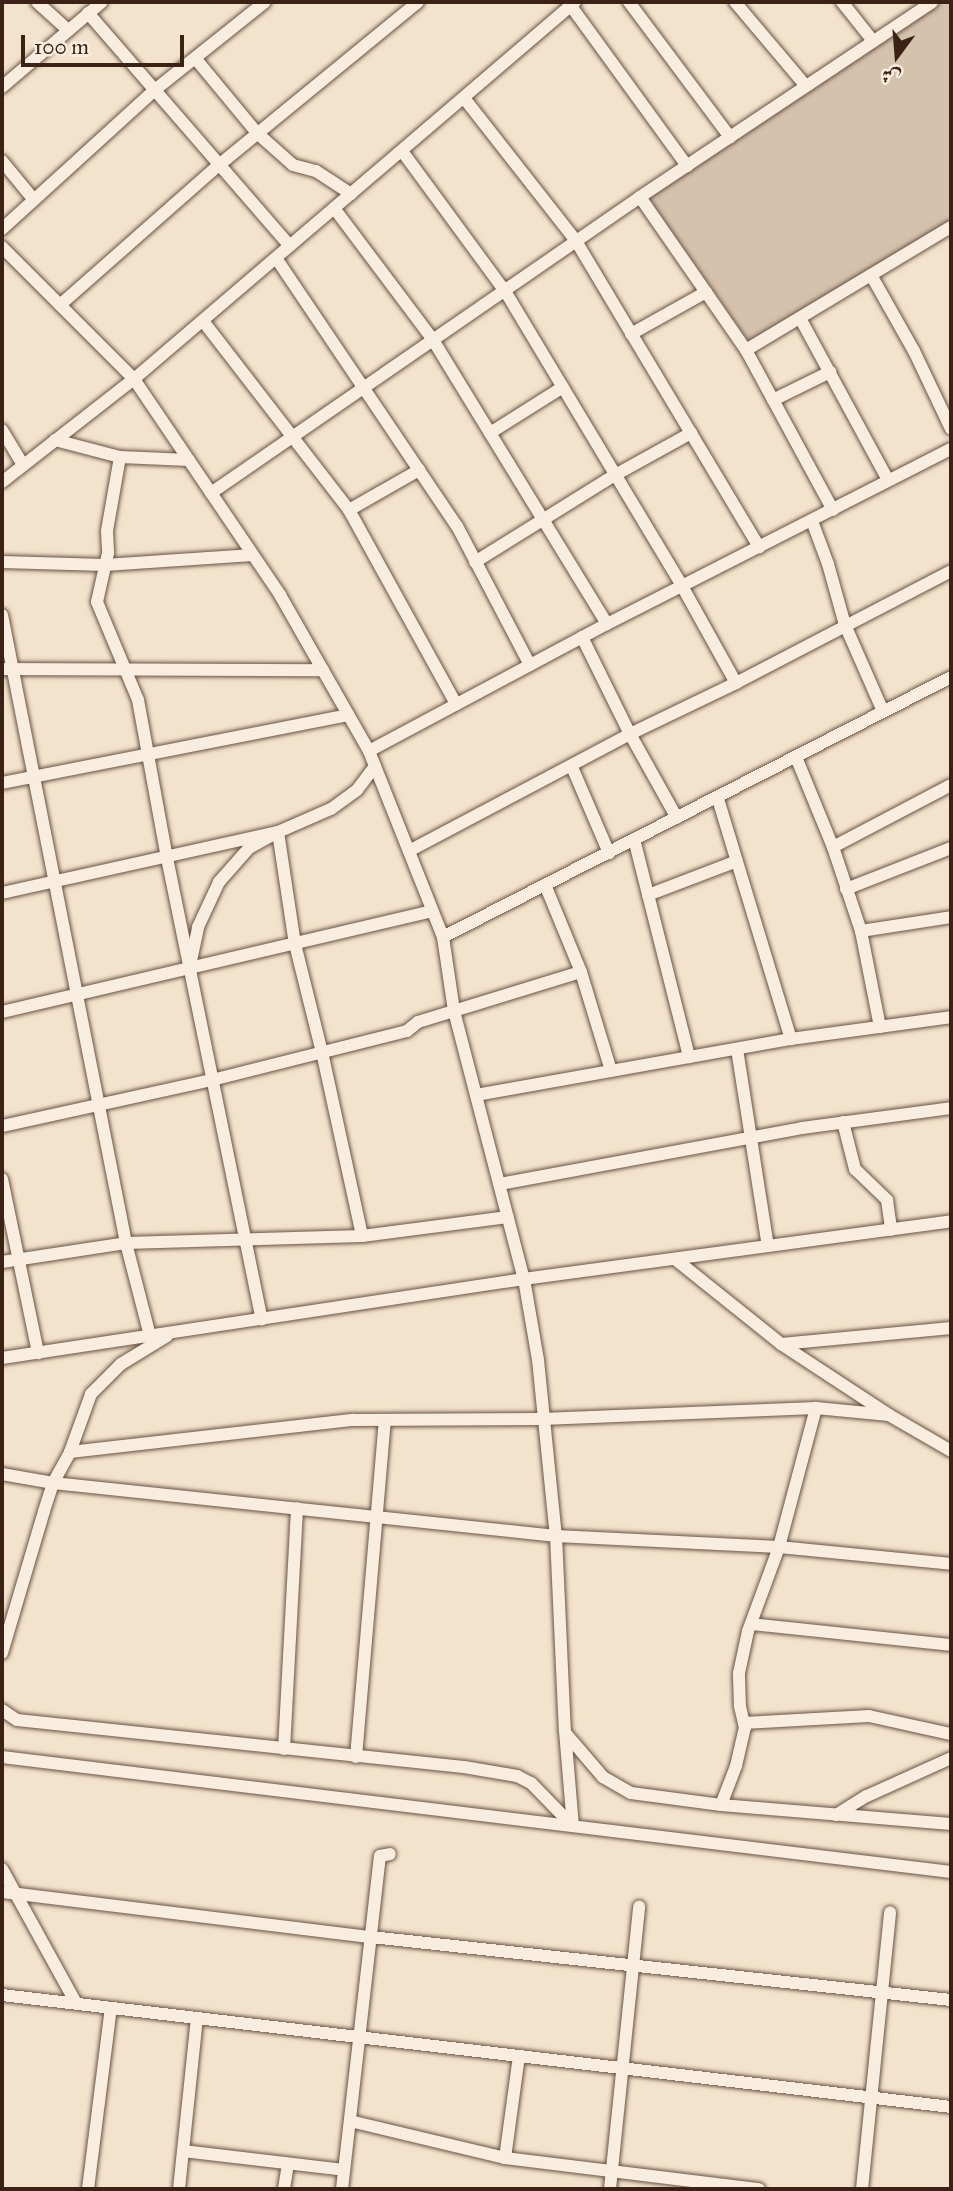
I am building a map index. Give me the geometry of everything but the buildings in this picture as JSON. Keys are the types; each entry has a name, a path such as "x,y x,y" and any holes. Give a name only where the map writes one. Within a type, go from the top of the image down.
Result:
{"street":[{"path":"37,2 68,30"},
{"path":"2,87 102,2"},
{"path":"2,229 156,89 265,2"},
{"path":"60,305 219,165 418,2"},
{"path":"629,2 730,137"},
{"path":"735,2 806,86"},
{"path":"842,2 873,41"},
{"path":"211,493 640,197 932,2"},
{"path":"2,482 134,379 464,98 571,3 687,166"},
{"path":"89,13 290,246"},
{"path":"195,58 257,133 293,165 316,171 351,194"},
{"path":"464,98 576,242 760,547"},
{"path":"402,151 505,290 682,586 736,683"},
{"path":"2,161 34,200"},
{"path":"640,197 746,350 833,510"},
{"path":"334,208 433,340 607,625"},
{"path":"746,350 871,275 949,233"},
{"path":"2,247 134,379 253,555 369,751 443,937 454,1011 524,1279 538,1360 556,1536 565,1731 573,1826"},
{"path":"276,258 457,526 530,665"},
{"path":"871,275 914,351 951,429"},
{"path":"631,334 706,292"},
{"path":"800,318 888,480"},
{"path":"202,321 349,510 456,704"},
{"path":"773,400 831,372"},
{"path":"490,433 562,387"},
{"path":"2,430 23,465"},
{"path":"475,562 615,475 691,433"},
{"path":"55,440 120,457 189,460"},
{"path":"369,751 582,637 951,449"},
{"path":"120,457 105,565 96,601 138,700 167,858 262,1319"},
{"path":"349,510 419,470"},
{"path":"812,521 828,564 845,625 883,711"},
{"path":"2,562 105,565 253,555"},
{"path":"409,851 630,734 736,683 951,571"},
{"path":"2,615 7,669 33,778 126,1243 150,1336"},
{"path":"582,637 630,734 677,818"},
{"path":"7,669 323,670"},
{"path":"443,937 718,799 951,677"},
{"path":"2,783 149,757 348,715"},
{"path":"796,757 861,930 880,1027"},
{"path":"190,968 198,927 219,882 249,848 331,809 357,790 375,766"},
{"path":"572,767 609,853"},
{"path":"832,847 951,785"},
{"path":"718,799 791,1039"},
{"path":"2,893 278,832"},
{"path":"278,832 295,944 322,1052 362,1236"},
{"path":"634,839 688,1057"},
{"path":"846,889 951,848"},
{"path":"648,895 737,861"},
{"path":"546,887 581,972 611,1071"},
{"path":"2,1012 76,992 431,912"},
{"path":"861,930 951,917"},
{"path":"2,1126 212,1080 407,1031 418,1021 581,972"},
{"path":"477,1095 791,1039 951,1017"},
{"path":"737,1048 768,1246"},
{"path":"500,1184 751,1137 951,1108"},
{"path":"843,1122 855,1169 887,1200 891,1230"},
{"path":"2,1179 38,1353"},
{"path":"2,1262 126,1243 362,1236 508,1217"},
{"path":"2,1358 524,1279 951,1222"},
{"path":"675,1259 781,1344 889,1415 951,1451"},
{"path":"781,1344 951,1328"},
{"path":"2,1653 53,1483 70,1452 91,1394 121,1364 173,1332"},
{"path":"70,1452 353,1420 385,1422 542,1419 816,1408 889,1415"},
{"path":"721,1804 736,1766 744,1723 740,1706 739,1673 751,1623 779,1547 816,1408"},
{"path":"356,1757 374,1515 385,1422"},
{"path":"2,1474 53,1483 556,1536 779,1547 951,1564"},
{"path":"284,1749 297,1508"},
{"path":"751,1623 951,1645"},
{"path":"2,1710 17,1720 464,1767 517,1776 531,1783 573,1826"},
{"path":"744,1723 869,1716 951,1734"},
{"path":"565,1731 577,1750 603,1777 631,1793 721,1804 951,1824"},
{"path":"2,1757 951,1872"},
{"path":"835,1815 867,1796 951,1758"},
{"path":"342,2189 380,1856 390,1854"},
{"path":"2,1869 8,1893 76,2003"},
{"path":"8,1893 371,1937 882,1990 951,2000"},
{"path":"610,2189 639,1906"},
{"path":"862,2189 890,1912"},
{"path":"2,1995 951,2107"},
{"path":"88,2189 111,2008"},
{"path":"179,2189 197,2018"},
{"path":"505,2158 519,2056"},
{"path":"350,2120 505,2158 759,2189"},
{"path":"183,2151 344,2170"},
{"path":"284,2189 288,2164"}],"shaded area":[{"path":"936,2 951,2 951,223 752,346 648,198"}]}
